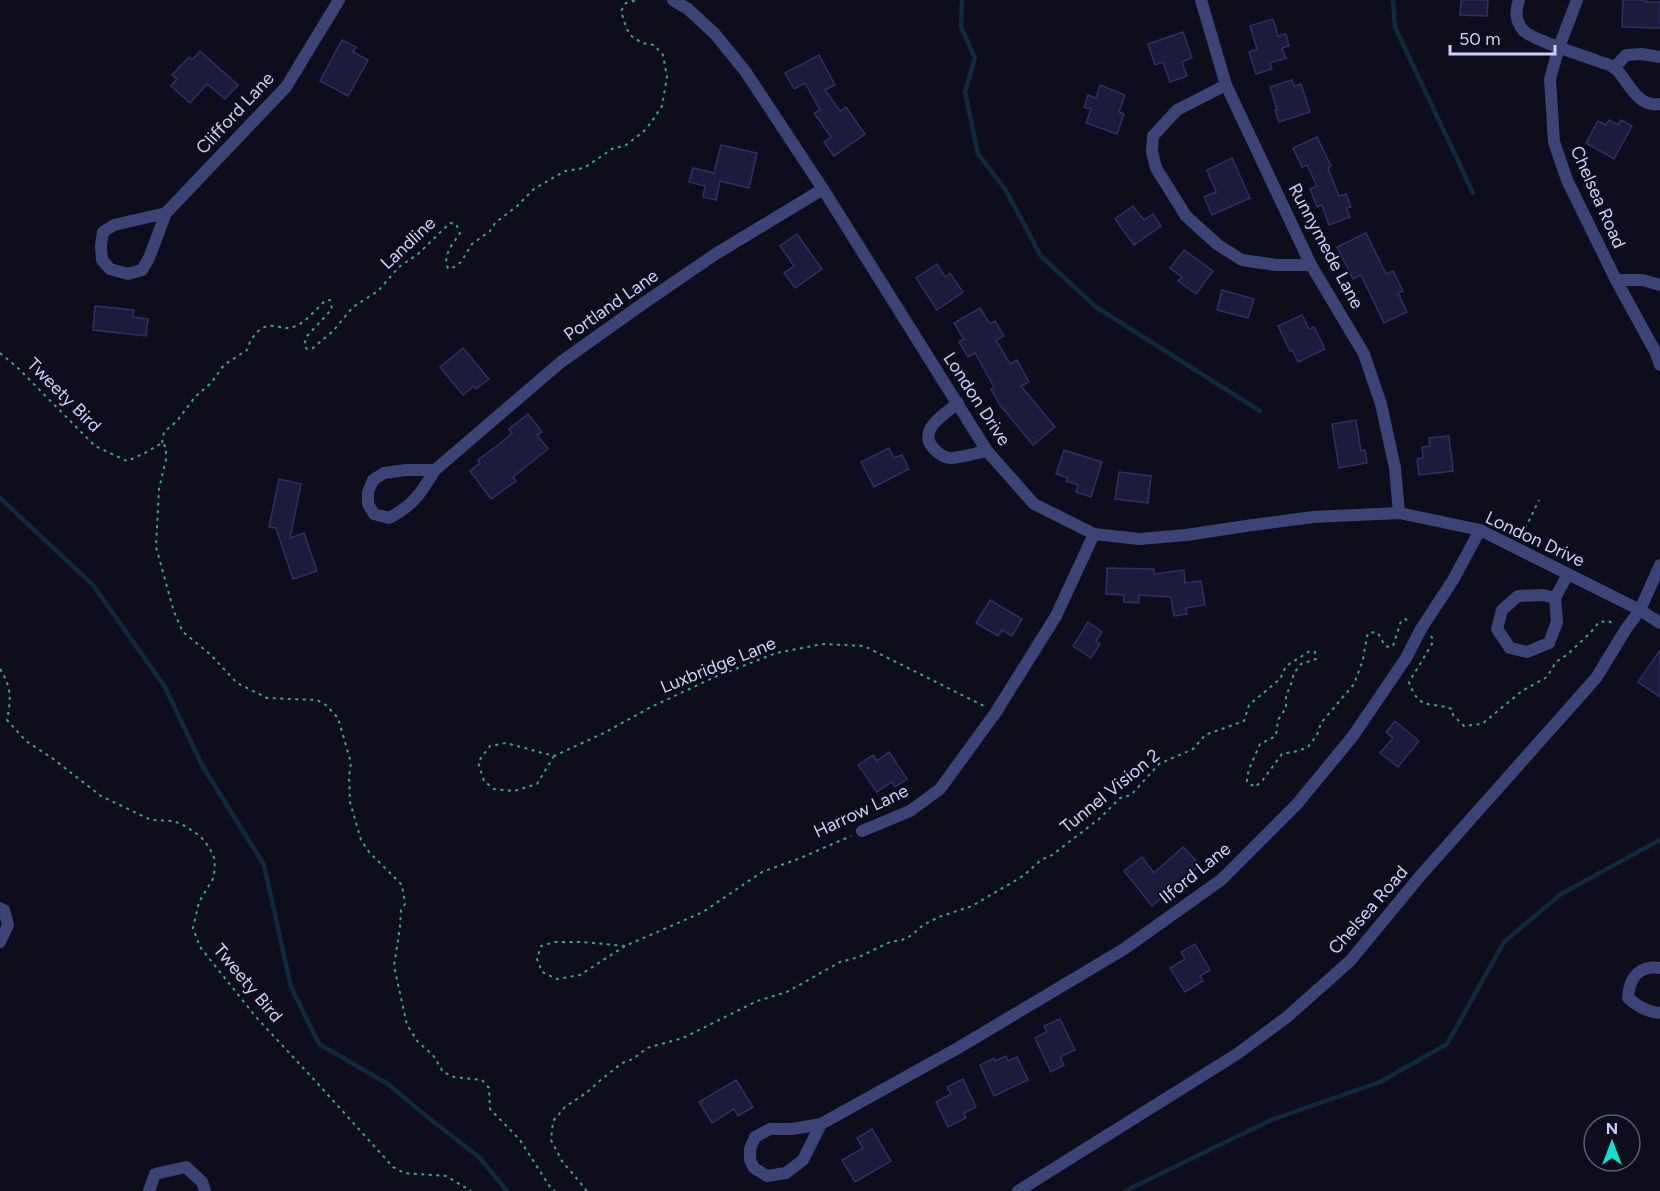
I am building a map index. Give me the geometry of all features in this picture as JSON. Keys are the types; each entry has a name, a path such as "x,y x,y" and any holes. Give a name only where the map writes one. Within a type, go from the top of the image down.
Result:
{"street":[{"name":"Clifford Lane","path":"166,213 114,225 103,232 102,260 110,268 128,274 142,270 166,213 286,87 339,0"},
{"name":"London Drive","path":"673,0 688,9 715,34 745,71 823,189 987,451 1034,504 1094,534 1139,539 1186,536 1313,517 1399,513 1480,530 1640,610 1660,623"},
{"name":"Runnymede Lane","path":"1201,0 1226,85 1311,265 1364,354 1381,404 1395,468 1399,513"},
{"path":"1519,0 1515,9 1517,21 1524,32 1614,68 1641,101 1654,105 1660,104"},
{"name":"Chelsea Road","path":"1577,0 1559,47 1550,79 1554,142 1567,180 1616,280 1658,352 1660,365"},
{"path":"1614,68 1626,55 1642,54 1660,57"},
{"path":"1226,85 1177,110 1153,136 1152,152 1156,168 1186,216 1218,245 1242,260 1276,265 1311,265"},
{"name":"Portland Lane","path":"435,470 384,473 373,480 368,492 368,504 374,514 389,518 402,512 417,499 435,470 561,362 714,255 823,189"},
{"path":"1616,280 1642,280 1660,285"},
{"path":"958,403 931,424 928,436 931,447 949,458 987,451"},
{"name":"Ilford Lane","path":"820,1124 803,1160 786,1173 767,1176 754,1168 750,1160 750,1149 755,1137 770,1129 792,1129 820,1124 958,1048 1124,949 1221,880 1297,804 1353,736 1406,658 1421,629 1454,580 1480,530"},
{"name":"Harrow Lane","path":"862,831 910,811 940,789 996,712 1056,616 1094,534"},
{"name":"Chelsea Road","path":"1018,1191 1237,1053 1287,1017 1350,961 1421,876 1596,678 1640,610 1660,565"},
{"path":"1555,598 1543,595 1518,596 1502,610 1497,629 1510,648 1527,652 1549,643 1557,622 1555,598 1568,574"},
{"path":"0,908 4,910 8,925 0,942"},
{"path":"1660,968 1651,966 1639,971 1628,988 1628,998 1637,1006 1660,1013"},
{"path":"149,1191 155,1174 186,1167 202,1182 205,1191"}],"path":[{"name":"Landline","path":"162,443 164,432 177,421 195,397 211,383 224,365 247,350 249,341 265,327 271,325 285,329 297,326 325,301 330,300 332,309 307,336 304,345 307,349 313,348 333,331 353,308 378,291 399,267 418,254 450,223 456,224 460,233 448,252 446,266 451,269 461,262 472,244 490,231 495,223 534,189 565,171 584,168 612,149 626,145 643,132 662,106 667,77 663,55 654,45 642,43 630,35 626,27 621,10 626,3 637,0"},
{"name":"Tweety Bird","path":"0,353 17,367 95,446 127,461 162,443"},
{"path":"162,443 166,447 166,459 159,489 156,547 174,612 183,632 210,655 237,683 267,698 317,700 326,705 338,718 351,763 350,802 361,840 369,852 402,885 405,904 401,909 394,966 407,1025 418,1042 433,1055 443,1072 454,1077 482,1080 489,1088 490,1109 520,1140 550,1187 555,1191"},
{"path":"1516,548 1539,500"},
{"name":"Tunnel Vision 2","path":"587,1191 562,1161 551,1140 553,1121 566,1107 622,1063 633,1059 647,1048 683,1038 757,1001 787,992 840,962 859,957 890,942 902,940 923,925 972,906 1005,887 1100,819 1120,798 1131,795 1159,764 1193,749 1205,735 1244,721 1249,705 1280,679 1286,666 1310,651 1315,651 1316,659 1300,664 1294,673 1286,696 1286,708 1278,720 1276,736 1260,744 1247,772 1247,782 1255,787 1282,754 1298,752 1308,747 1317,735 1321,723 1354,684 1370,632 1378,633 1385,646 1389,647 1393,646 1401,621 1406,619 1415,625"},
{"path":"1429,634 1433,639 1432,644 1409,682 1413,694 1429,705 1452,708 1453,715 1464,726 1482,724 1522,691 1547,677 1556,662 1568,654 1599,622 1608,621 1619,626"},
{"name":"Luxbridge Lane","path":"554,756 715,677 776,653 823,644 864,646 996,712"},
{"name":"Tweety Bird","path":"0,669 8,681 11,698 7,720 26,741 101,796 151,820 174,821 201,836 214,860 214,877 199,902 193,928 200,946 256,1017 393,1167 404,1173 446,1176 471,1191"},
{"path":"506,743 554,756 537,784 514,791 494,789 484,780 478,762 490,746 506,743"},
{"name":"Harrow Lane","path":"625,946 555,942 541,946 537,959 542,972 557,979 580,975 625,946 703,912 762,872 862,831"}],"building":[{"path":"1461,0 1488,0 1487,16 1460,15"},
{"path":"1623,0 1660,2 1660,28 1622,27"},
{"path":"1273,19 1278,36 1286,34 1289,46 1282,48 1286,58 1270,63 1272,69 1256,74 1249,52 1257,49 1250,26"},
{"path":"1183,32 1192,58 1182,62 1187,76 1170,82 1163,62 1155,65 1148,44"},
{"path":"342,40 356,47 353,52 368,60 348,96 320,81"},
{"path":"200,51 238,85 225,99 207,84 190,103 171,86 177,79 172,75 189,57 192,60"},
{"path":"819,55 835,85 825,90 840,111 846,107 865,134 834,156 824,142 831,137 814,113 820,110 805,83 794,89 785,73"},
{"path":"1292,80 1294,86 1301,84 1310,112 1279,122 1270,87"},
{"path":"1100,85 1125,95 1119,112 1124,114 1117,134 1086,123 1091,109 1084,107 1088,95 1096,98"},
{"path":"1609,120 1618,125 1621,120 1632,126 1614,159 1586,143 1598,121 1606,125"},
{"path":"1317,137 1331,166 1328,168 1339,196 1346,194 1351,207 1346,208 1350,217 1329,225 1322,205 1317,207 1310,189 1317,186 1307,165 1302,167 1293,148"},
{"path":"721,145 757,153 749,188 720,181 716,200 703,197 705,186 689,182 693,168 714,173"},
{"path":"1232,158 1250,198 1212,215 1204,197 1216,192 1207,170"},
{"path":"1133,206 1144,220 1153,214 1161,226 1134,245 1115,219"},
{"path":"1366,233 1386,274 1393,271 1403,291 1398,293 1407,312 1384,323 1361,275 1353,279 1337,247"},
{"path":"797,234 822,269 795,288 784,273 794,266 780,246"},
{"path":"1184,250 1213,271 1196,294 1178,281 1182,277 1170,268"},
{"path":"937,264 945,277 950,273 963,292 937,310 916,278"},
{"path":"1222,290 1254,299 1248,318 1217,310"},
{"path":"95,306 134,310 133,317 148,319 146,336 93,330"},
{"path":"980,308 990,324 995,321 1004,336 996,340 1010,364 1017,360 1029,382 1021,386 1055,427 1033,445 1000,405 991,389 994,387 975,353 968,357 959,342 964,339 954,323"},
{"path":"1302,315 1309,329 1314,327 1325,349 1298,362 1278,326"},
{"path":"463,348 489,379 476,389 474,386 463,395 440,367"},
{"path":"528,414 542,432 537,435 548,449 513,477 516,481 491,499 470,471 480,463 478,460 512,433 509,429"},
{"path":"1356,420 1361,451 1365,450 1367,463 1339,468 1332,424"},
{"path":"1449,436 1453,471 1419,475 1417,459 1423,458 1422,447 1430,446 1429,438"},
{"path":"889,448 894,458 902,455 909,469 874,487 861,462"},
{"path":"1064,450 1102,462 1091,497 1076,492 1078,485 1056,474"},
{"path":"1119,472 1151,476 1148,503 1115,499"},
{"path":"279,479 301,484 290,538 304,533 317,571 293,579 276,528 269,527"},
{"path":"1107,568 1154,569 1154,574 1184,570 1185,583 1201,581 1205,605 1186,608 1187,614 1174,616 1171,597 1139,595 1139,603 1124,602 1124,595 1106,594"},
{"path":"990,600 1022,619 1012,636 1002,630 998,636 976,623"},
{"path":"1088,622 1102,632 1096,641 1100,644 1091,658 1073,646"},
{"path":"1660,650 1660,697 1638,682"},
{"path":"1395,721 1419,741 1398,767 1380,753 1393,738 1386,732"},
{"path":"889,752 907,779 895,787 892,782 877,792 858,765 873,755 877,761"},
{"path":"1183,847 1200,865 1152,906 1124,871 1142,857 1154,873"},
{"path":"1195,944 1210,970 1200,976 1203,981 1185,992 1170,968 1185,959 1181,952"},
{"path":"1060,1019 1075,1050 1060,1057 1064,1065 1051,1072 1035,1038 1047,1032 1044,1026"},
{"path":"1006,1056 1008,1061 1017,1057 1028,1080 994,1096 980,1065 994,1058 995,1061"},
{"path":"963,1079 976,1107 964,1113 966,1118 948,1127 936,1102 951,1094 947,1087"},
{"path":"736,1080 753,1107 738,1116 734,1109 712,1123 699,1102"},
{"path":"872,1129 891,1161 855,1182 842,1160 863,1148 857,1138"}],"waterway":[{"path":"962,0 961,27 975,58 965,92 978,154 1005,189 1041,256 1096,307 1260,411"},
{"path":"1393,0 1395,27 1473,193"},
{"path":"0,498 93,585 165,687 202,765 264,865 291,987 319,1044 388,1084 479,1157 507,1191"},
{"path":"1125,1191 1271,1120 1380,1082 1447,1044 1504,942 1561,894 1660,840"}]}
